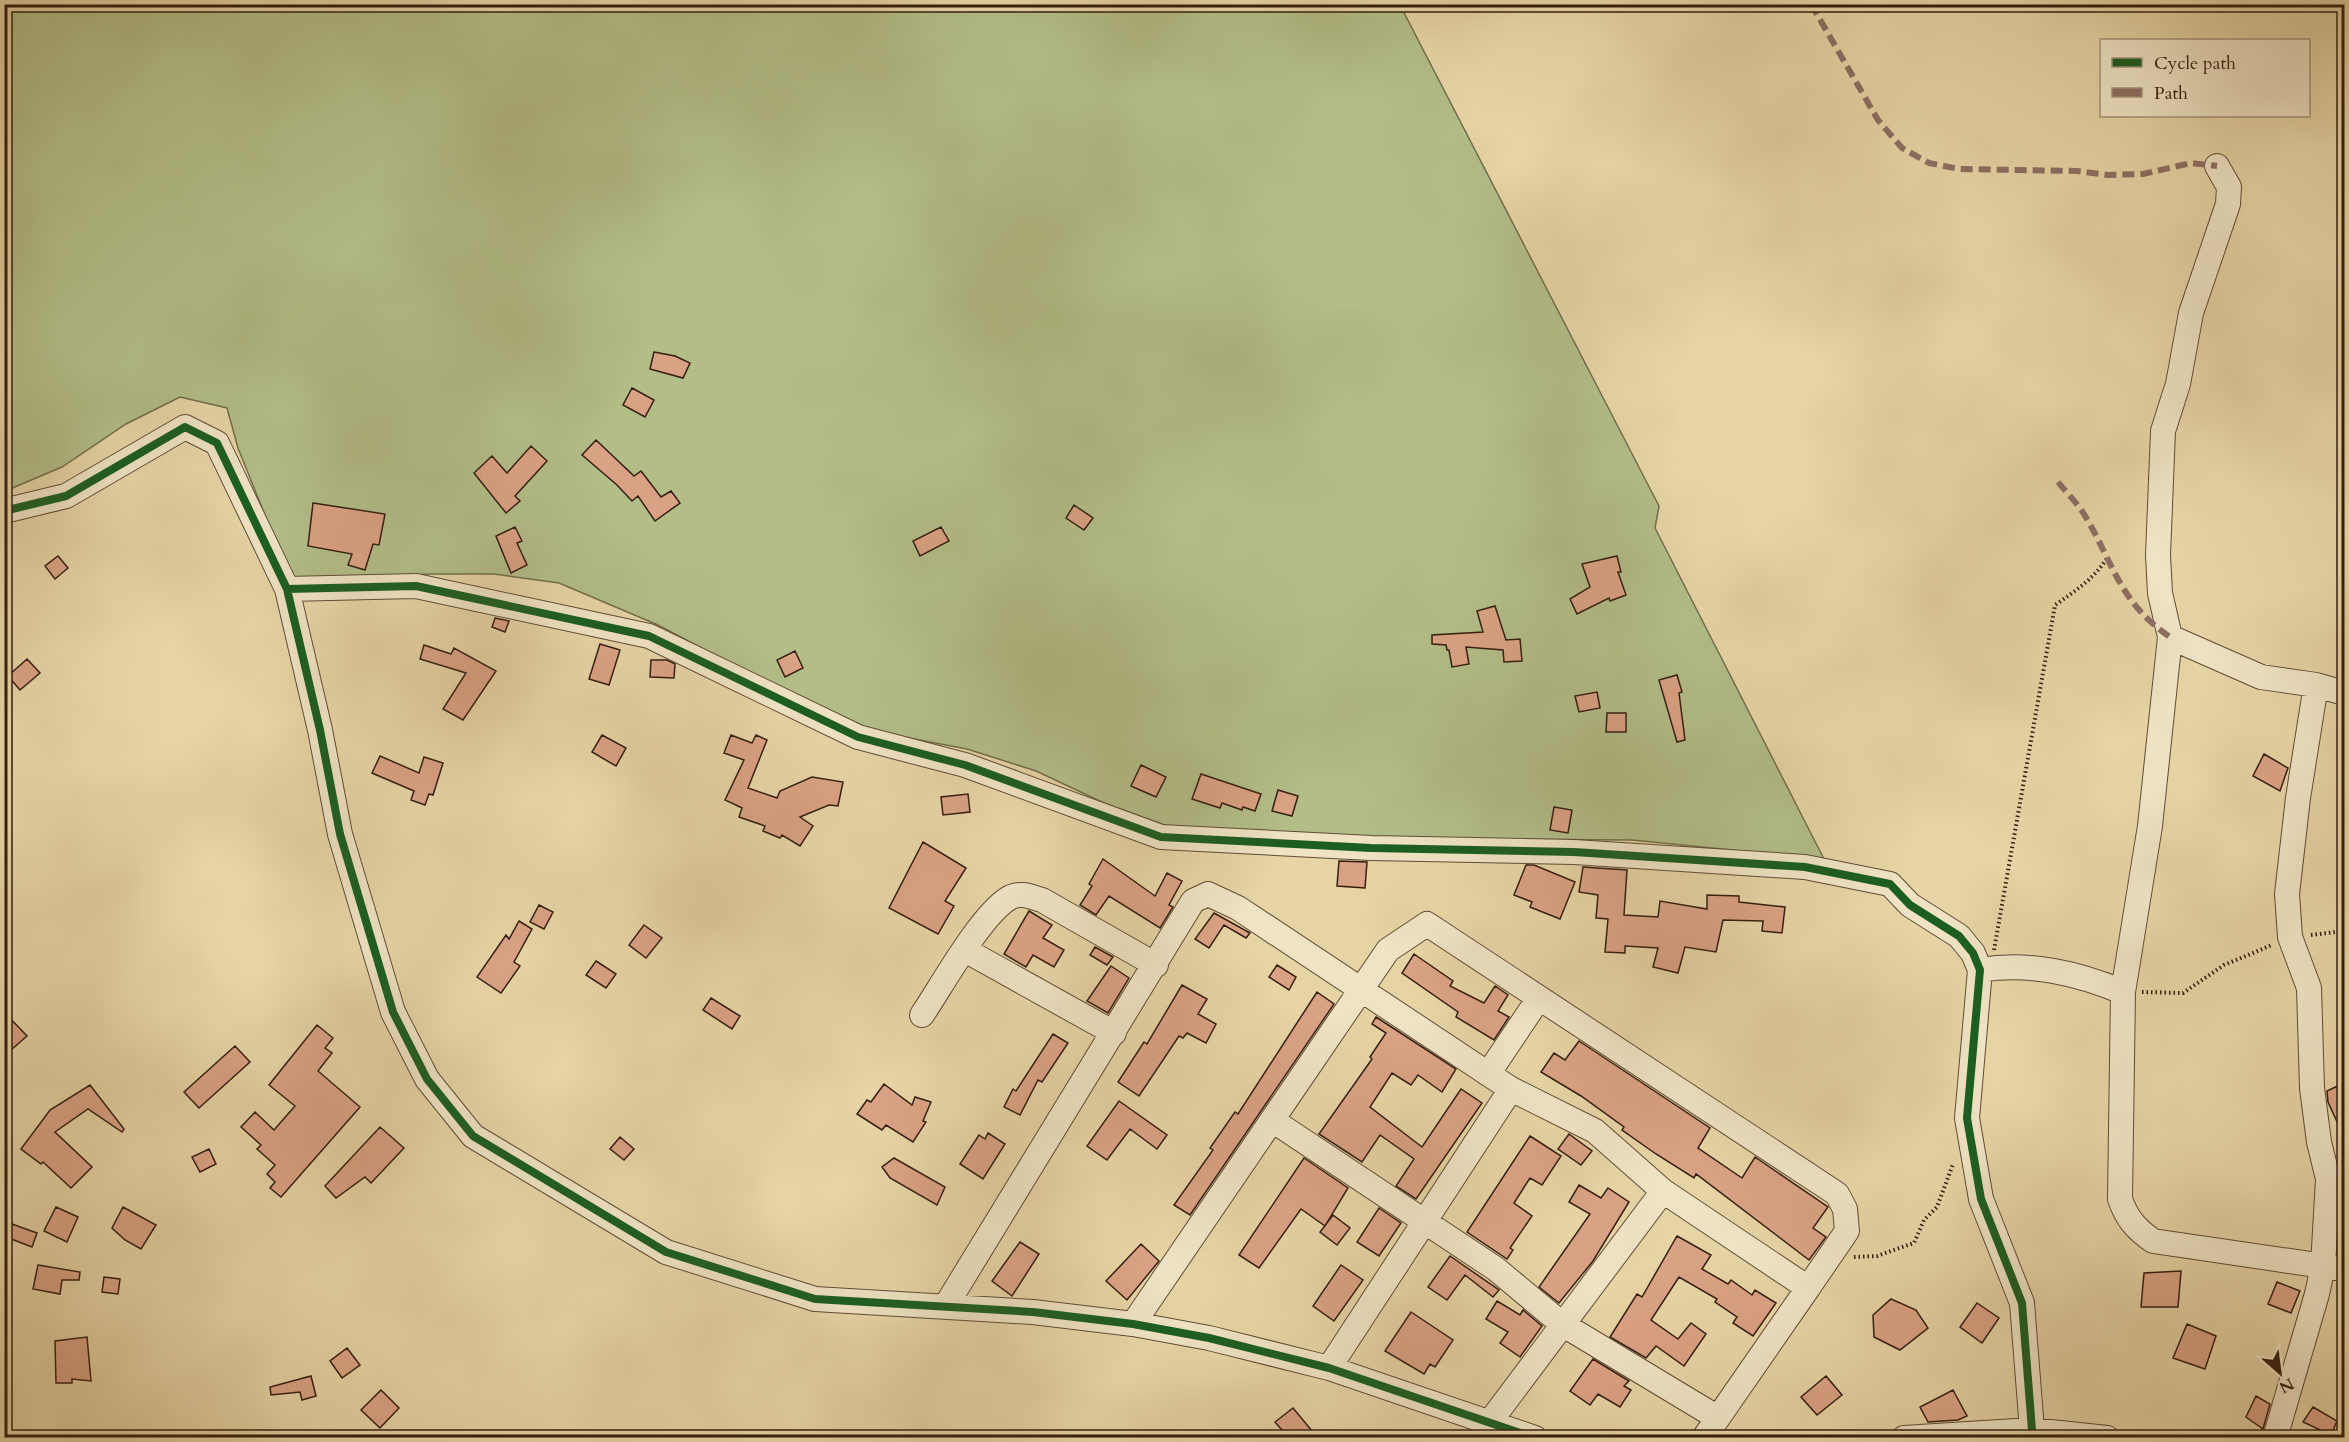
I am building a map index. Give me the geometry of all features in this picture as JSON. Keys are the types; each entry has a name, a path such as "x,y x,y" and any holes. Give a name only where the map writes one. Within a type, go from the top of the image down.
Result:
{"street":[{"path":"2217,166 2229,187 2228,204 2191,313 2178,384 2163,432 2158,555 2160,593 2170,637 2150,826 2123,992 2120,1199 2125,1215 2136,1229 2153,1241 2334,1268"},
{"path":"4,511 66,496 185,427 217,443 287,589 320,730 340,834 393,1012 427,1079 473,1136 666,1252 815,1299 1033,1312 1133,1324 1209,1338 1329,1368 1535,1437"},
{"path":"287,589 416,586 649,636 858,737 965,765 1161,837 1371,848 1574,852 1805,867 1890,884 1910,905 1959,936 1986,969 1967,1118 1981,1199 2022,1303 2032,1430"},
{"path":"2170,637 2261,677 2316,685 2344,693"},
{"path":"2275,1437 2334,1268 2328,1179 2312,1088 2309,988 2290,937 2287,894 2298,798 2316,685"},
{"path":"922,1015 993,910 1011,897 1023,894 1042,900 1156,965"},
{"path":"945,1307 1193,901 1208,894 1238,908 1511,1089 1595,1131 1663,1191 1808,1288"},
{"path":"1133,1324 1363,991 1388,950 1427,924 1837,1194 1845,1209 1847,1231 1704,1437"},
{"path":"965,950 1114,1033"},
{"path":"1986,969 2004,966 2054,969 2094,980 2123,992"},
{"path":"1488,1074 1539,998"},
{"path":"1329,1368 1511,1089"},
{"path":"1272,1120 1496,1269 1562,1324 1718,1418"},
{"path":"1490,1423 1663,1191"},
{"path":"1904,1437 2032,1430 2107,1437"}],"path":[{"path":"1986,969 2055,605 2081,588 2098,572 2107,558"},
{"path":"2123,992 2184,993 2224,965 2290,937 2344,931"},
{"path":"1831,1255 1876,1256 1914,1243 1924,1220 1937,1207 1955,1157"}],"green space":[{"path":"5,5 1400,5 1659,506 1655,528 1824,859 1632,840 1367,838 1167,826 1104,803 1036,771 967,749 882,733 829,716 658,625 559,583 494,574 430,574 291,580 238,448 227,408 180,397 126,424 62,467 5,491"}],"building":[{"path":"654,352 675,356 690,363 683,378 650,369"},
{"path":"632,388 654,400 645,417 623,405"},
{"path":"596,440 634,476 641,471 661,497 671,491 680,503 655,521 638,496 632,501 582,455"},
{"path":"531,446 547,461 515,496 520,501 506,513 474,473 492,456 507,473"},
{"path":"313,503 385,514 379,545 373,544 365,570 348,565 352,554 308,546"},
{"path":"1074,505 1093,518 1084,530 1066,518"},
{"path":"515,527 522,541 517,543 527,565 511,573 496,536"},
{"path":"941,527 949,541 920,556 913,541"},
{"path":"58,556 68,568 55,579 45,566"},
{"path":"1617,556 1621,572 1618,572 1626,595 1610,601 1609,598 1577,614 1570,599 1590,587 1582,564"},
{"path":"1495,606 1506,640 1520,639 1522,661 1504,662 1503,650 1466,647 1469,664 1452,667 1446,645 1432,644 1432,635 1483,632 1477,611"},
{"path":"495,618 509,621 505,632 492,627"},
{"path":"600,644 620,650 609,685 589,679"},
{"path":"424,645 451,654 454,648 496,671 463,720 443,709 466,673 420,659"},
{"path":"795,651 803,668 785,677 777,660"},
{"path":"27,659 40,673 20,690 8,676"},
{"path":"651,660 667,660 675,664 674,678 650,677"},
{"path":"1677,675 1682,692 1679,693 1685,740 1677,742 1659,680"},
{"path":"1597,692 1600,708 1579,712 1575,696"},
{"path":"1607,713 1626,713 1626,732 1606,732"},
{"path":"602,735 626,748 616,766 592,752"},
{"path":"731,735 752,743 756,735 767,740 748,788 777,798 780,791 812,777 843,782 838,806 829,805 800,817 813,826 800,846 782,835 780,838 763,831 765,826 739,817 742,808 725,800 744,760 724,753"},
{"path":"2264,754 2288,768 2280,791 2253,776"},
{"path":"380,756 419,773 424,757 443,763 433,795 429,794 425,805 411,800 414,791 372,773"},
{"path":"1141,765 1166,777 1156,797 1131,786"},
{"path":"1201,774 1261,794 1255,811 1243,807 1242,810 1222,803 1220,808 1192,799"},
{"path":"1278,790 1298,796 1292,816 1272,811"},
{"path":"968,794 970,812 943,815 941,797"},
{"path":"1554,807 1572,810 1568,833 1550,830"},
{"path":"923,842 966,868 945,901 954,906 938,934 889,908"},
{"path":"1103,859 1155,896 1167,873 1182,881 1169,905 1173,907 1160,928 1109,896 1096,915 1080,905 1092,886 1089,884"},
{"path":"1339,861 1367,862 1365,888 1337,886"},
{"path":"1526,865 1534,865 1575,882 1560,919 1530,907 1532,902 1514,895"},
{"path":"1583,867 1627,870 1624,915 1658,917 1660,901 1707,909 1707,895 1739,896 1739,902 1785,907 1782,933 1762,931 1763,921 1723,920 1716,952 1685,947 1678,973 1653,967 1658,948 1625,946 1625,953 1605,952 1608,919 1596,918 1598,895 1579,892"},
{"path":"539,905 553,912 544,929 530,922"},
{"path":"1029,911 1052,925 1043,938 1064,950 1054,967 1033,955 1026,967 1004,954"},
{"path":"1214,913 1250,933 1246,938 1224,925 1209,948 1195,939"},
{"path":"519,921 532,929 514,962 520,966 501,993 477,977 506,935 509,939"},
{"path":"644,925 662,938 646,958 629,945"},
{"path":"1095,947 1113,957 1107,965 1090,955"},
{"path":"1414,954 1453,981 1450,986 1484,1003 1495,986 1508,995 1498,1011 1509,1017 1494,1040 1456,1017 1458,1012 1402,973"},
{"path":"596,961 616,974 606,988 586,975"},
{"path":"1277,965 1296,977 1289,990 1269,977"},
{"path":"1111,966 1129,978 1108,1013 1087,1001"},
{"path":"1182,985 1207,999 1198,1014 1216,1024 1206,1043 1187,1033 1183,1038 1179,1036 1139,1096 1118,1082 1144,1042 1147,1044"},
{"path":"1317,992 1334,1004 1190,1215 1174,1205 1213,1150 1210,1148 1235,1112 1238,1114"},
{"path":"711,998 740,1016 732,1029 703,1010"},
{"path":"4,1012 27,1036 11,1050 4,1042"},
{"path":"1376,1017 1456,1069 1442,1092 1418,1075 1411,1085 1392,1073 1370,1107 1422,1147 1461,1089 1482,1103 1416,1199 1396,1186 1414,1159 1380,1135 1362,1162 1319,1134 1372,1059 1370,1057 1386,1033 1372,1024"},
{"path":"317,1025 333,1038 325,1048 332,1053 318,1071 360,1107 281,1197 270,1188 275,1182 267,1174 275,1165 257,1149 261,1145 241,1127 255,1112 274,1130 295,1106 269,1085"},
{"path":"1053,1034 1068,1043 1042,1082 1038,1080 1020,1115 1004,1107 1013,1089 1016,1091"},
{"path":"1579,1041 1710,1128 1698,1148 1742,1178 1755,1157 1828,1207 1813,1228 1826,1237 1809,1260 1696,1174 1694,1178 1656,1154 1622,1130 1624,1127 1581,1096 1541,1072 1554,1053 1565,1060"},
{"path":"235,1046 250,1062 199,1108 184,1092"},
{"path":"2344,1083 2344,1137 2328,1102 2327,1091"},
{"path":"884,1084 912,1105 915,1097 931,1102 923,1121 926,1122 913,1142 886,1125 882,1130 857,1114 867,1100 871,1102"},
{"path":"90,1085 124,1129 122,1132 88,1109 55,1132 92,1167 71,1188 43,1162 41,1164 21,1149 50,1110"},
{"path":"1119,1101 1167,1135 1157,1149 1130,1129 1107,1160 1087,1146"},
{"path":"380,1127 404,1148 371,1183 365,1177 336,1198 325,1186"},
{"path":"988,1133 1005,1144 983,1179 960,1164 979,1135 985,1139"},
{"path":"1569,1134 1592,1151 1581,1165 1558,1149"},
{"path":"1530,1136 1561,1156 1542,1185 1530,1178 1514,1203 1532,1216 1510,1248 1513,1250 1507,1259 1467,1232"},
{"path":"620,1137 634,1149 624,1160 610,1149"},
{"path":"209,1149 216,1164 200,1172 192,1157"},
{"path":"894,1158 945,1187 937,1205 890,1178 882,1167"},
{"path":"1304,1158 1348,1188 1325,1226 1301,1209 1259,1268 1239,1255"},
{"path":"1579,1185 1601,1198 1608,1188 1629,1202 1593,1261 1559,1303 1539,1287 1590,1214 1569,1202"},
{"path":"56,1207 78,1217 67,1242 44,1231"},
{"path":"123,1207 156,1225 141,1249 125,1240 112,1228"},
{"path":"1379,1208 1401,1223 1379,1256 1357,1242"},
{"path":"1333,1215 1350,1228 1337,1245 1320,1232"},
{"path":"12,1224 37,1233 32,1247 6,1237"},
{"path":"1677,1236 1711,1255 1702,1269 1728,1284 1731,1280 1752,1295 1755,1290 1776,1303 1753,1336 1733,1323 1737,1317 1715,1302 1717,1299 1679,1277 1651,1320 1678,1339 1691,1323 1706,1334 1684,1366 1656,1346 1646,1358 1610,1337 1637,1294 1642,1297"},
{"path":"1020,1242 1039,1254 1012,1296 992,1281"},
{"path":"1141,1244 1159,1261 1127,1300 1106,1281"},
{"path":"1450,1256 1499,1290 1493,1297 1465,1275 1447,1300 1428,1287"},
{"path":"38,1265 80,1272 79,1280 62,1280 60,1294 33,1289"},
{"path":"1341,1265 1363,1280 1334,1321 1313,1306"},
{"path":"2181,1271 2178,1307 2141,1307 2144,1273"},
{"path":"104,1277 120,1279 118,1294 102,1292"},
{"path":"2277,1282 2300,1291 2291,1313 2268,1304"},
{"path":"1891,1299 1916,1310 1928,1328 1900,1350 1874,1337 1873,1315"},
{"path":"1497,1301 1520,1315 1523,1310 1542,1326 1520,1357 1500,1343 1508,1332 1486,1319"},
{"path":"1977,1303 1999,1318 1982,1343 1960,1327"},
{"path":"1411,1312 1453,1340 1435,1367 1430,1364 1424,1374 1385,1351"},
{"path":"2187,1324 2216,1336 2205,1369 2173,1358"},
{"path":"87,1337 91,1381 72,1379 72,1383 56,1383 55,1341"},
{"path":"347,1348 360,1365 342,1378 330,1361"},
{"path":"1593,1359 1629,1381 1624,1386 1631,1390 1620,1407 1598,1394 1590,1405 1570,1391"},
{"path":"311,1376 316,1396 302,1400 300,1392 271,1395 270,1387"},
{"path":"1826,1376 1842,1395 1817,1415 1801,1397"},
{"path":"381,1390 399,1408 380,1428 361,1410"},
{"path":"1953,1390 1967,1416 1958,1420 1928,1422 1920,1407"},
{"path":"2256,1396 2270,1404 2263,1429 2246,1417"},
{"path":"2313,1407 2337,1421 2331,1435 2303,1422"},
{"path":"1293,1408 1317,1437 1288,1437 1275,1422"}],"marked path":[{"path":"1811,4 1878,120 1902,148 1929,163 1959,169 2077,171 2108,175 2143,174 2191,163 2217,166"},
{"path":"2058,482 2084,514 2128,596 2153,624 2170,637"}],"cycle path":[{"path":"4,511 66,496 185,427 217,443 287,589 320,730 340,834 393,1012 427,1079 473,1136 666,1252 815,1299 1033,1312 1133,1324 1209,1338 1329,1368 1535,1438"},
{"path":"287,589 416,586 649,636 858,737 965,765 1161,837 1371,848 1574,852 1805,867 1890,884 1910,905 1959,936 1973,953 1980,970 1967,1118 1981,1199 2022,1303 2032,1430"}]}
